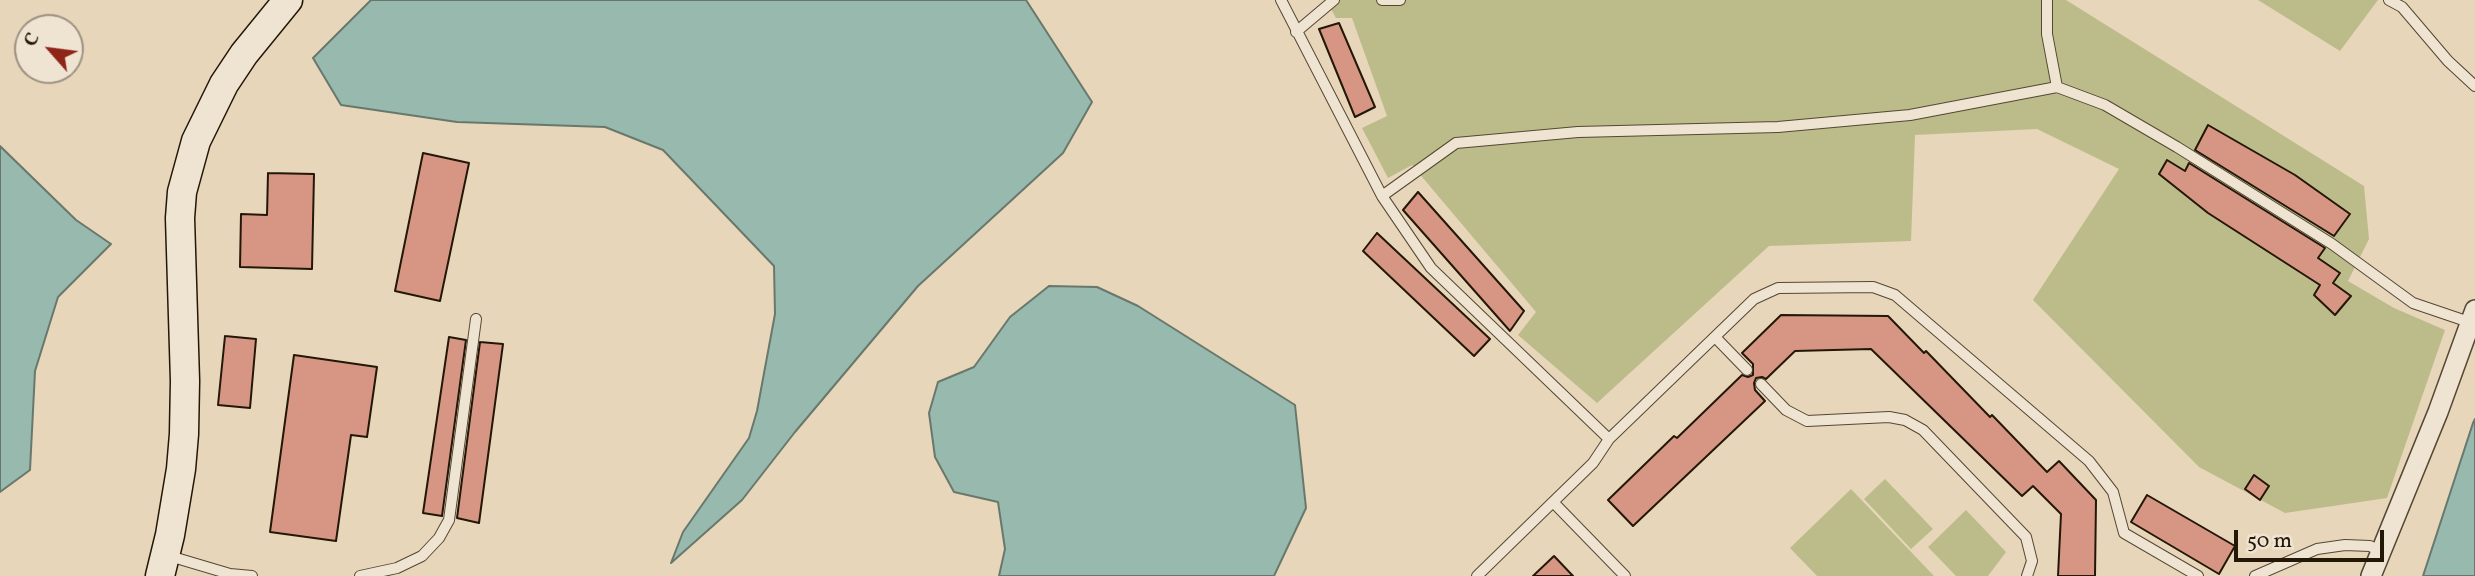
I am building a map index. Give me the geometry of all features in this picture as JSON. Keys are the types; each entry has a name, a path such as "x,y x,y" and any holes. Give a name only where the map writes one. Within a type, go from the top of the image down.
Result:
{"street":[{"path":"163,565 181,469 184,433 180,218 182,192 196,141 224,84 244,54 288,0"},
{"path":"2371,576 2438,412 2472,316"}],"lane":[{"path":"1281,0 1382,197 1431,268 1609,439"},
{"path":"1296,32 1334,0"},
{"path":"1382,0 1400,0"},
{"path":"2047,0 2047,34 2057,87"},
{"path":"2389,0 2402,7 2448,61 2475,86"},
{"path":"1382,197 1456,143 1578,132 1779,127 1910,115 2057,87 2105,105 2177,147 2332,244 2413,303 2472,316"},
{"path":"1476,576 1593,463 1609,439 1754,299 1778,288 1873,287 1895,295 2089,461 2113,492 2124,533 2198,576"},
{"path":"360,576 397,568 422,556 439,538 449,520 476,319"},
{"path":"1715,337 1747,370"},
{"path":"1761,384 1786,411 1807,421 1889,417 1905,419 1923,430 2026,537 2032,561 2027,576"},
{"path":"1553,502 1625,576"},
{"path":"2255,576 2317,549 2345,545 2370,546 2380,551"},
{"path":"163,565 251,576"}],"green space":[{"path":"1326,0 2066,0 2364,186 2369,239 2348,281 2394,308 2445,330 2387,498 2285,513 2199,467 2033,300 2119,169 2037,129 1915,135 1911,241 1769,246 1597,403 1518,335 1536,312 1412,165 1388,178 1362,128 1387,116 1352,18 1336,18"},
{"path":"2258,0 2378,0 2340,51"},
{"path":"1885,479 1933,529 1911,549 1864,499"},
{"path":"1851,489 1934,576 1817,576 1790,548"},
{"path":"1966,510 2006,552 1988,576 1956,576 1928,547"}],"water":[{"path":"371,0 1026,0 1092,102 1063,153 918,286 795,432 742,500 671,563 683,532 749,438 757,411 775,314 774,266 663,150 605,127 457,122 341,105 313,58"},
{"path":"0,146 76,220 111,244 58,297 35,371 30,470 0,492"},
{"path":"1049,286 1097,287 1138,306 1295,405 1306,508 1274,576 999,576 1005,549 998,502 954,492 935,457 929,413 938,382 974,367 1010,317"},
{"path":"2475,419 2475,576 2423,576 2473,423"}],"building":[{"path":"1339,23 1375,107 1355,117 1319,29"},
{"path":"2208,125 2295,175 2350,214 2334,236 2195,150"},
{"path":"423,153 469,163 440,301 395,291"},
{"path":"2167,160 2185,171 2189,163 2325,248 2318,258 2340,273 2333,283 2351,296 2335,315 2314,295 2320,285 2208,213 2159,174"},
{"path":"268,173 314,174 312,269 240,267 241,214 267,215"},
{"path":"1418,192 1524,311 1510,331 1403,210"},
{"path":"1377,233 1490,339 1474,356 1363,251"},
{"path":"1781,315 1888,316 1990,417 1992,415 2047,472 2059,461 2096,500 2095,576 2058,576 2061,514 2033,486 2022,496 1871,349 1795,351 1766,379 1756,378 1755,390 1765,401 1633,526 1608,500 1742,375 1753,375 1753,364 1742,353"},
{"path":"225,336 256,339 250,408 218,405"},
{"path":"449,337 466,340 442,516 423,513"},
{"path":"480,342 503,344 479,523 457,518"},
{"path":"294,355 377,367 367,437 351,435 336,541 270,532"},
{"path":"2254,475 2269,486 2260,500 2245,489"},
{"path":"2147,495 2235,546 2219,574 2131,522"},
{"path":"1554,556 1573,576 1533,576"}]}
